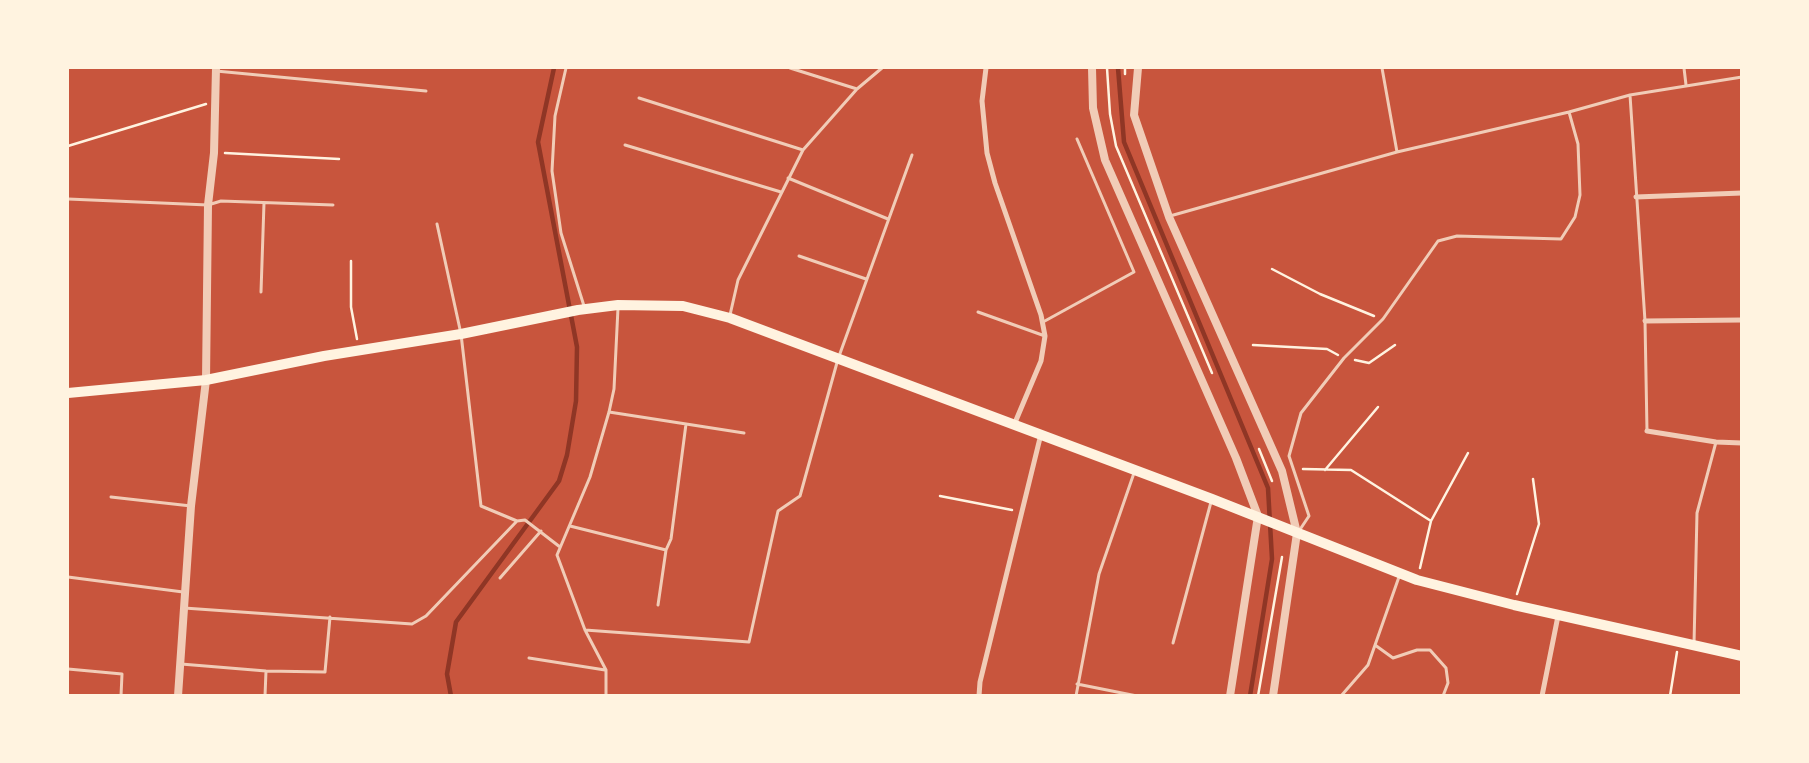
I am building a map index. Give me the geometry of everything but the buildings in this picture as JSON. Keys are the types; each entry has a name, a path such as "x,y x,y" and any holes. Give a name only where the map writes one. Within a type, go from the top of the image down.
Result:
{"main road":[{"path":"68,393 206,380 359,350 461,334 564,312 618,305 683,306 730,318 1041,434 1212,498 1417,580 1558,616 1742,656"}],"street":[{"path":"986,68 982,101 988,153 995,183 1042,322 1044,336 1040,361 1014,425"},
{"path":"1092,68 1093,108 1106,160 1232,449 1258,516 1230,696"},
{"path":"1138,68 1134,115 1169,216 1282,471 1297,533 1273,696"},
{"path":"178,696 191,506 206,380 208,205 214,152 216,69"},
{"path":"1636,197 1742,193"},
{"path":"1645,321 1742,320"},
{"path":"1647,431 1716,442 1742,443"},
{"path":"979,696 980,682 1041,434"},
{"path":"1542,696 1558,616"}],"lane":[{"path":"566,68 555,116 552,171 561,233 581,310"},
{"path":"790,68 857,89"},
{"path":"730,318 738,280 803,150 857,89 882,68"},
{"path":"1382,68 1397,152"},
{"path":"1684,68 1686,85"},
{"path":"216,69 426,91"},
{"path":"1169,216 1347,165 1569,112 1630,95 1742,76"},
{"path":"1630,95 1645,321 1647,431"},
{"path":"639,98 803,150"},
{"path":"1297,533 1309,516 1289,456 1301,413 1344,358 1383,319 1438,241 1457,236 1561,238 1575,217 1580,195 1578,144 1569,112"},
{"path":"1042,322 1134,272 1077,140"},
{"path":"625,145 781,192"},
{"path":"585,630 749,642 778,511 800,496 838,359 912,155"},
{"path":"788,178 888,219"},
{"path":"68,199 208,205 221,201 333,205"},
{"path":"261,292 264,203"},
{"path":"437,224 461,334 481,506 517,521 525,520 560,547"},
{"path":"799,256 866,278"},
{"path":"606,696 606,670 585,630 557,555 590,477 609,412 614,389 618,305"},
{"path":"978,312 1044,336"},
{"path":"609,412 744,433"},
{"path":"658,605 666,550 671,539 686,424"},
{"path":"1693,646 1698,513 1716,442"},
{"path":"1076,696 1099,574 1136,470"},
{"path":"111,497 191,506"},
{"path":"1173,644 1212,498"},
{"path":"184,608 412,624 426,616 517,521"},
{"path":"570,526 666,550"},
{"path":"500,578 541,531"},
{"path":"1341,696 1368,665 1400,574"},
{"path":"68,577 185,592"},
{"path":"180,664 266,671 325,672 330,617"},
{"path":"1375,645 1393,658 1417,650 1430,650 1446,668 1448,683 1443,696"},
{"path":"529,658 606,670"},
{"path":"68,669 122,674 121,696"},
{"path":"265,696 266,671"},
{"path":"1077,684 1137,696"}],"path":[{"path":"1125,68 1126,76"},
{"path":"68,146 215,101"},
{"path":"214,152 339,160"},
{"path":"352,261 351,307 359,350"},
{"path":"1272,269 1320,294 1383,319"},
{"path":"1253,345 1327,349 1344,358 1369,363 1396,345"},
{"path":"1325,470 1378,408"},
{"path":"1255,441 1274,486"},
{"path":"1417,580 1431,521 1468,453"},
{"path":"1293,469 1351,470 1431,521"},
{"path":"1514,605 1539,524 1533,479"},
{"path":"940,496 1023,512"},
{"path":"1258,696 1281,558 1297,533"},
{"path":"1670,696 1678,643"}],"waterway":[{"path":"451,696 447,674 456,622 559,481 567,455 576,401 577,347 538,142 554,68"},
{"path":"1118,68 1124,142 1268,488 1272,559 1250,696"}]}
